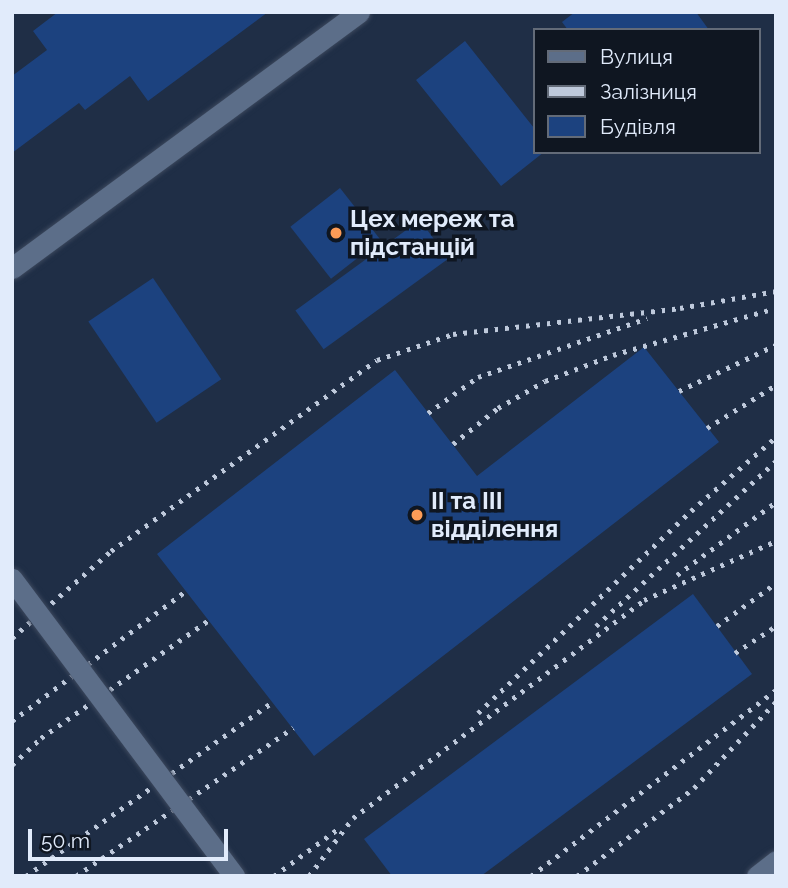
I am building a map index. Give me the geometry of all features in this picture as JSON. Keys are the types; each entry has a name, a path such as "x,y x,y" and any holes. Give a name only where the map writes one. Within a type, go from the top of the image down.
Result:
{"lane":[{"path":"12,268 359,12"},
{"path":"12,579 234,876"},
{"path":"757,876 776,861"}],"building":[{"path":"58,12 268,12 148,101 130,76 85,110 79,103 12,153 12,76 47,50 33,31"},
{"path":"575,12 696,12 708,28 566,28 562,22"},
{"path":"465,41 532,125 532,154 541,154 501,186 416,80"},
{"name":"Цех мереж та підстанцій","path":"340,188 381,240 331,279 290,227"},
{"path":"420,220 448,259 324,349 295,311"},
{"path":"153,278 221,379 157,423 88,322"},
{"name":"II та III відділення","path":"644,347 719,442 314,756 157,554 395,370 477,476"},
{"path":"693,594 752,674 481,876 392,876 364,839"}],"railway":[{"path":"12,638 111,551 377,360 453,334 680,308 776,291"},
{"path":"453,444 498,408 545,381 613,355 776,308"},
{"path":"428,413 478,377 647,318"},
{"path":"679,391 776,345"},
{"path":"707,428 776,385"},
{"path":"478,713 691,511 776,437"},
{"path":"596,626 776,461"},
{"path":"677,575 776,502"},
{"path":"309,876 353,818 644,600 776,541"},
{"path":"717,626 776,583"},
{"path":"12,721 186,591"},
{"path":"12,765 41,738 209,620"},
{"path":"735,653 776,626"},
{"path":"531,876 776,690"},
{"path":"26,876 273,702"},
{"path":"577,876 694,788 776,702"},
{"path":"76,876 293,728"},
{"path":"274,876 339,828"}],"place":[{"name":"Цех мереж та підстанцій","path":"336,233"},
{"name":"II та III відділення","path":"417,515"}]}
